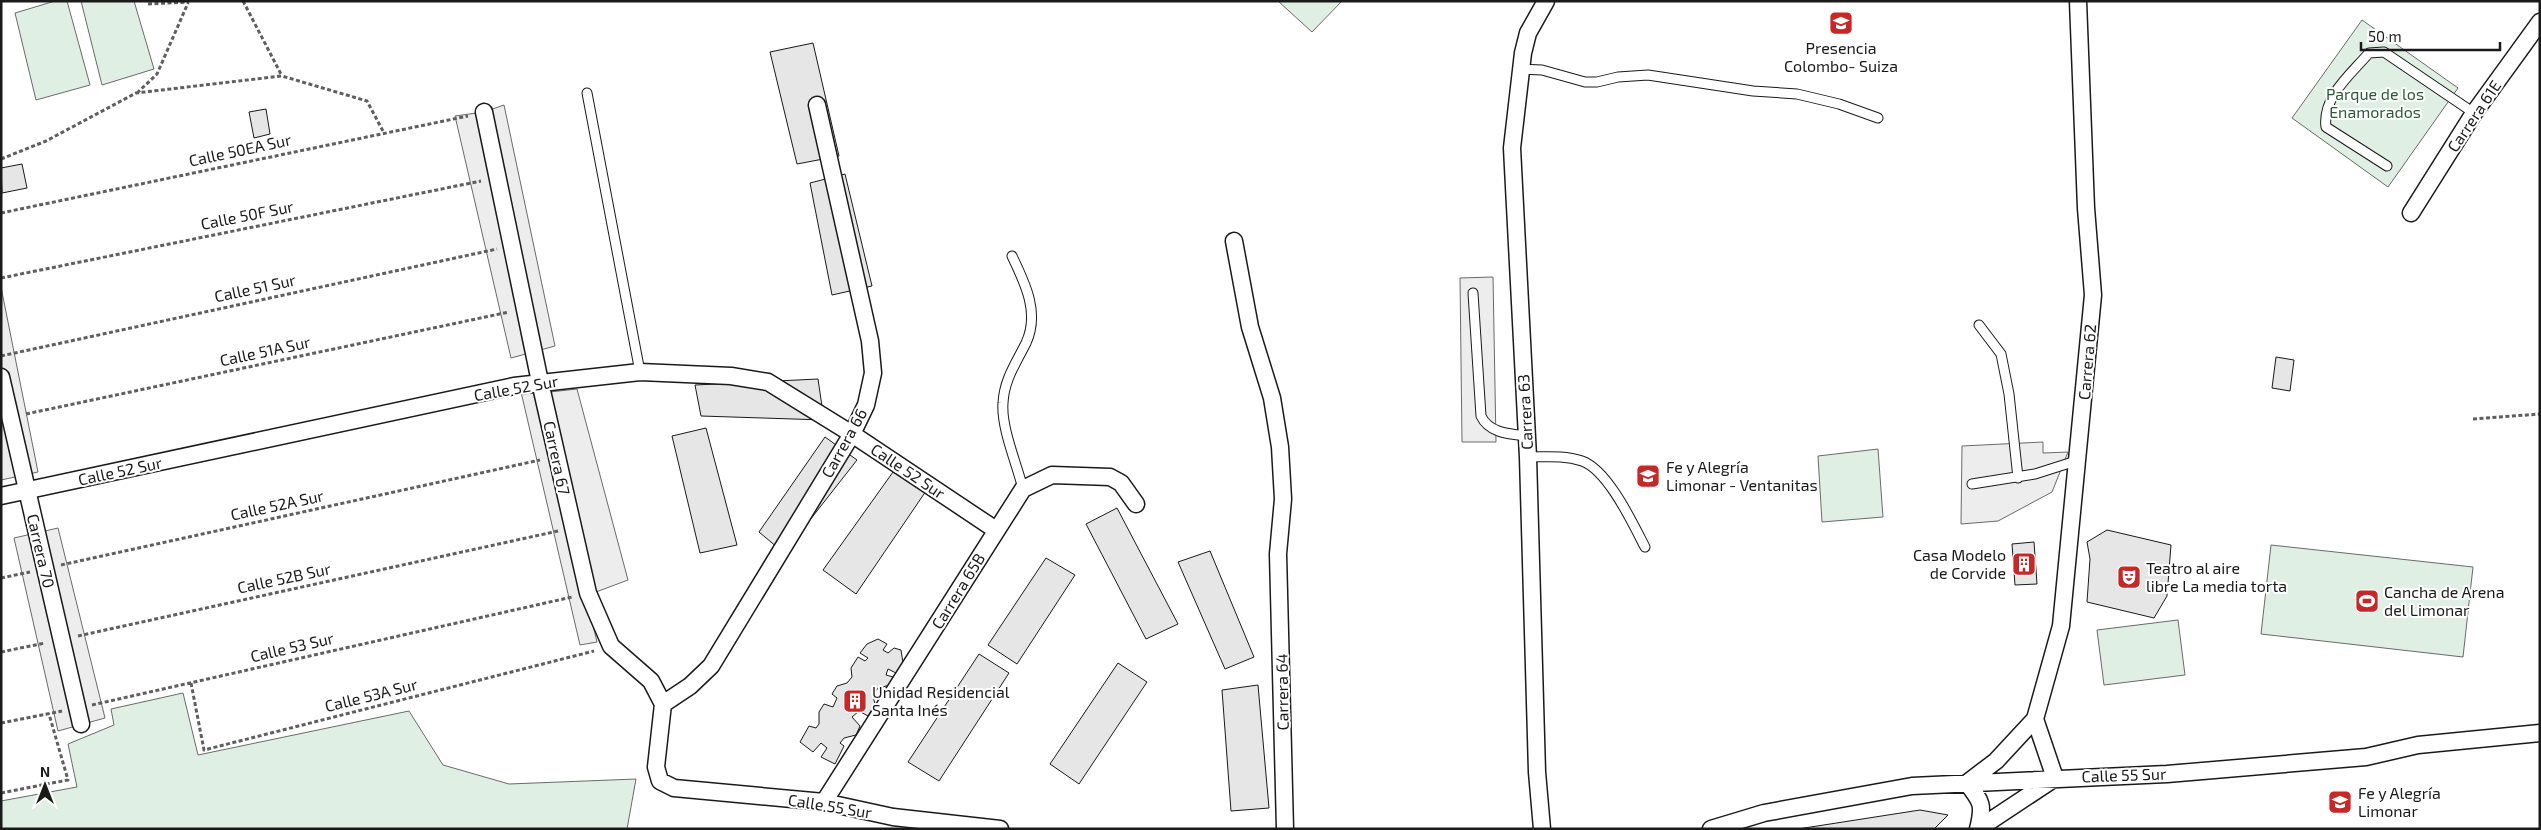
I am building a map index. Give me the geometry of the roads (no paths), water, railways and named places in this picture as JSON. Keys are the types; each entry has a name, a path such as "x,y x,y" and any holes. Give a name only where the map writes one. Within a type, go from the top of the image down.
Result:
{"street":[{"name":"Carrera 63","path":"1542,829 1535,733 1528,457 1512,148 1521,70 1528,33 1546,1"},
{"name":"Carrera 62","path":"1967,784 1996,761 2035,719 2061,626 2079,460 2093,295 2086,208 2078,1"},
{"name":"Carrera 61E","path":"2411,213 2474,113 2540,22"},
{"name":"Carrera 66","path":"663,704 690,686 711,666 852,434 866,405 873,374 870,341 817,105"},
{"name":"Carrera 67","path":"484,112 513,245 524,309 588,593 611,646 651,681 663,704"},
{"name":"Carrera 64","path":"1234,241 1250,327 1272,398 1280,447 1283,499 1278,554 1285,829"},
{"name":"Calle 52 Sur","path":"1,496 540,382 640,372 731,376 768,382 852,434 996,530"},
{"name":"Carrera 70","path":"1,377 79,716"},
{"path":"1022,489 1052,475 1110,477 1121,483 1136,504"},
{"name":"Carrera 65B","path":"824,802 1022,489"},
{"name":"Calle 55 Sur","path":"663,704 656,767 660,781 674,788 824,802 893,817 1000,829"},
{"path":"1978,829 2055,778 2035,719"},
{"name":"Calle 55 Sur","path":"1710,829 1764,813 1912,786 2167,774 2366,757 2418,745 2540,733"},
{"path":"1967,784 1980,800 1982,812 1978,829"}],"lane":[{"path":"2387,166 2326,127 2324,114 2329,101 2369,53 2384,52 2474,113"},
{"path":"1521,70 1542,70 1585,82 1597,82 1625,76 1648,75 1753,91 1797,94 1839,104 1878,118"},
{"path":"587,94 640,372"},
{"path":"1012,256 1031,305 1029,333 1005,388 1002,406 1022,489"},
{"path":"1472,293 1484,423 1507,434 1526,436"},
{"path":"1980,325 2001,354 2009,394 2018,478"},
{"path":"1528,457 1564,457 1584,462 1600,475 1624,508 1645,547"},
{"path":"1972,484 2018,478 2049,471 2079,460"}],"place":[{"name":"Presencia Colombo- Suiza","path":"1841,23"},
{"name":"Fe y Alegría Limonar - Ventanitas","path":"1648,476"},
{"name":"Casa Modelo de Corvide","path":"2024,564"},
{"name":"Teatro al aire libre La media torta","path":"2129,577"},
{"name":"Cancha de Arena del Limonar","path":"2367,601"},
{"name":"Unidad Residencial Santa Inés","path":"855,701"},
{"name":"Fe y Alegría Limonar","path":"2340,802"}],"park label":[{"name":"Parque de los Enamorados","path":"2375,103"}]}
